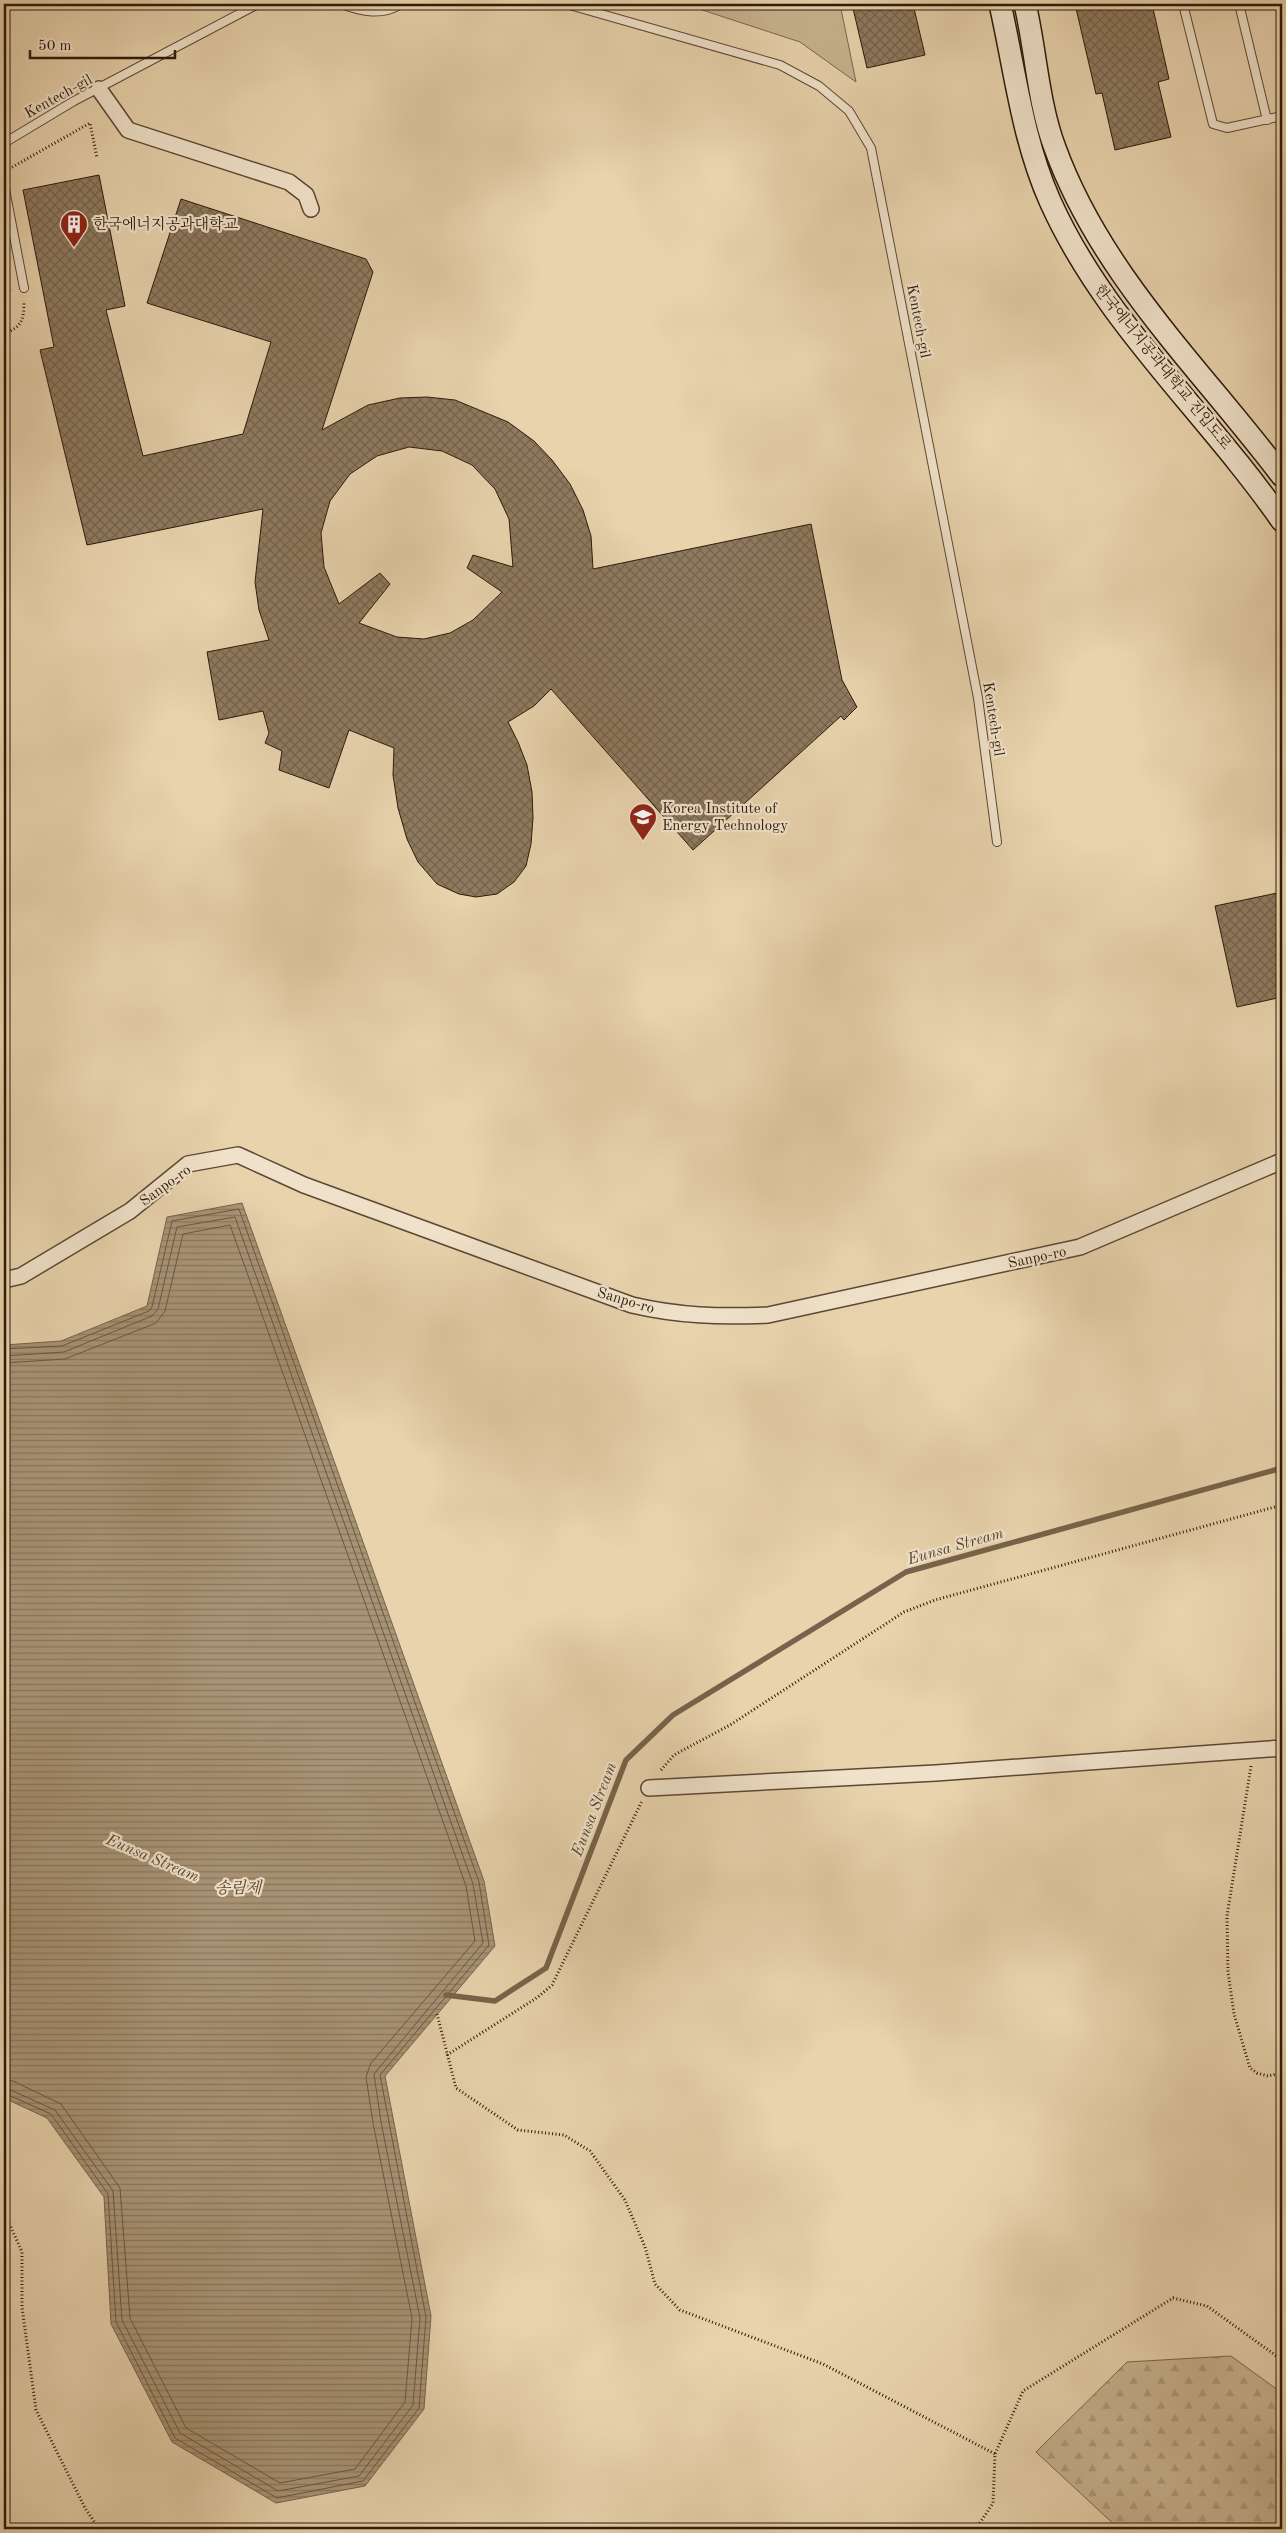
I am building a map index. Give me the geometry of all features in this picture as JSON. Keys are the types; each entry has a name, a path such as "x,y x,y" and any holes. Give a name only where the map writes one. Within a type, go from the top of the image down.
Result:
{"street":[{"name":"한국에너지공과대학교 진입도로","path":"1000,4 1031,152 1050,201 1076,252 1105,299 1240,463 1282,521"},
{"name":"한국에너지공과대학교 진입도로","path":"1025,4 1054,147 1073,192 1097,239 1127,283 1282,476"},
{"path":"99,89 128,130 289,182 306,195 311,209"},
{"name":"Sanpo-ro","path":"4,1280 21,1276 130,1211 188,1164 238,1156 304,1185 632,1304 670,1314 768,1315 1080,1247 1282,1161"},
{"path":"649,1788 936,1773 1282,1748"}],"lane":[{"name":"Kentech-gil","path":"4,143 99,89 258,4"},
{"path":"342,4 357,10 376,12 401,4"},
{"name":"Kentech-gil","path":"566,4 780,65 819,86 849,111 871,148 978,698 997,842"},
{"path":"1183,4 1213,124 1227,128 1282,116"},
{"path":"1239,4 1266,120"},
{"path":"4,184 24,288"}],"path":[{"path":"9,169 90,123 97,158"},
{"path":"4,333 14,330 24,318 24,288"},
{"path":"447,2055 538,1997 552,1985 649,1788 674,1755 730,1725 904,1612 935,1600 1282,1505"},
{"path":"1254,1749 1227,1916 1228,1972 1234,2014 1250,2068 1257,2074 1268,2076 1282,2073"},
{"path":"437,2014 456,2088 518,2130 564,2135 590,2151 625,2200 645,2246 655,2284 680,2310 823,2364 995,2454"},
{"path":"4,2219 10,2225 22,2252 22,2307 36,2410 85,2508 99,2529"},
{"path":"976,2529 993,2503 995,2454 1023,2391 1173,2298 1207,2306 1282,2360"}],"green space":[{"path":"684,4 840,4 856,82 800,42"},
{"path":"1231,2356 1282,2393 1282,2529 1119,2529 1036,2452 1127,2362"}],"water":[{"name":"송림제","path":"242,1203 484,1881 495,1946 385,2076 431,2316 424,2409 365,2486 276,2503 172,2442 111,2324 104,2197 47,2118 4,2098 4,1345 61,1341 147,1306 167,1217"}],"building":[{"path":"852,4 913,4 925,55 867,68"},
{"path":"1075,4 1152,4 1169,79 1158,82 1171,137 1115,150 1102,93 1096,94"},
{"path":"99,175 125,306 106,310 143,456 243,434 271,342 147,303 181,199 366,259 373,272 322,430 368,405 400,398 427,397 455,400 508,422 534,441 552,460 570,484 583,510 591,536 593,569 811,524 842,680 857,707 844,720 841,716 693,850 551,689 534,706 508,722 527,765 532,792 531,844 526,866 514,882 497,894 476,897 459,894 437,884 418,862 407,839 398,808 393,775 394,748 349,730 329,788 279,770 282,751 265,743 269,733 263,711 219,720 207,652 269,640 259,610 255,582 263,509 87,545 40,350 54,347 23,190","holes":["409,447 442,451 472,465 495,489 509,519 513,567 473,555 467,568 502,592 473,620 450,633 424,639 397,637 359,623 390,584 380,573 339,604 324,567 321,533 330,501 350,474 377,456"]},
{"path":"1282,892 1282,997 1237,1007 1215,906"}],"waterway":[{"name":"Eunsa Stream","path":"446,1995 495,2001 546,1968 626,1760 673,1715 906,1572 1282,1468"}],"place":[{"name":"한국에너지공과대학교","path":"74,248"},
{"name":"Korea Institute of Energy Technology","path":"643,841"}]}
